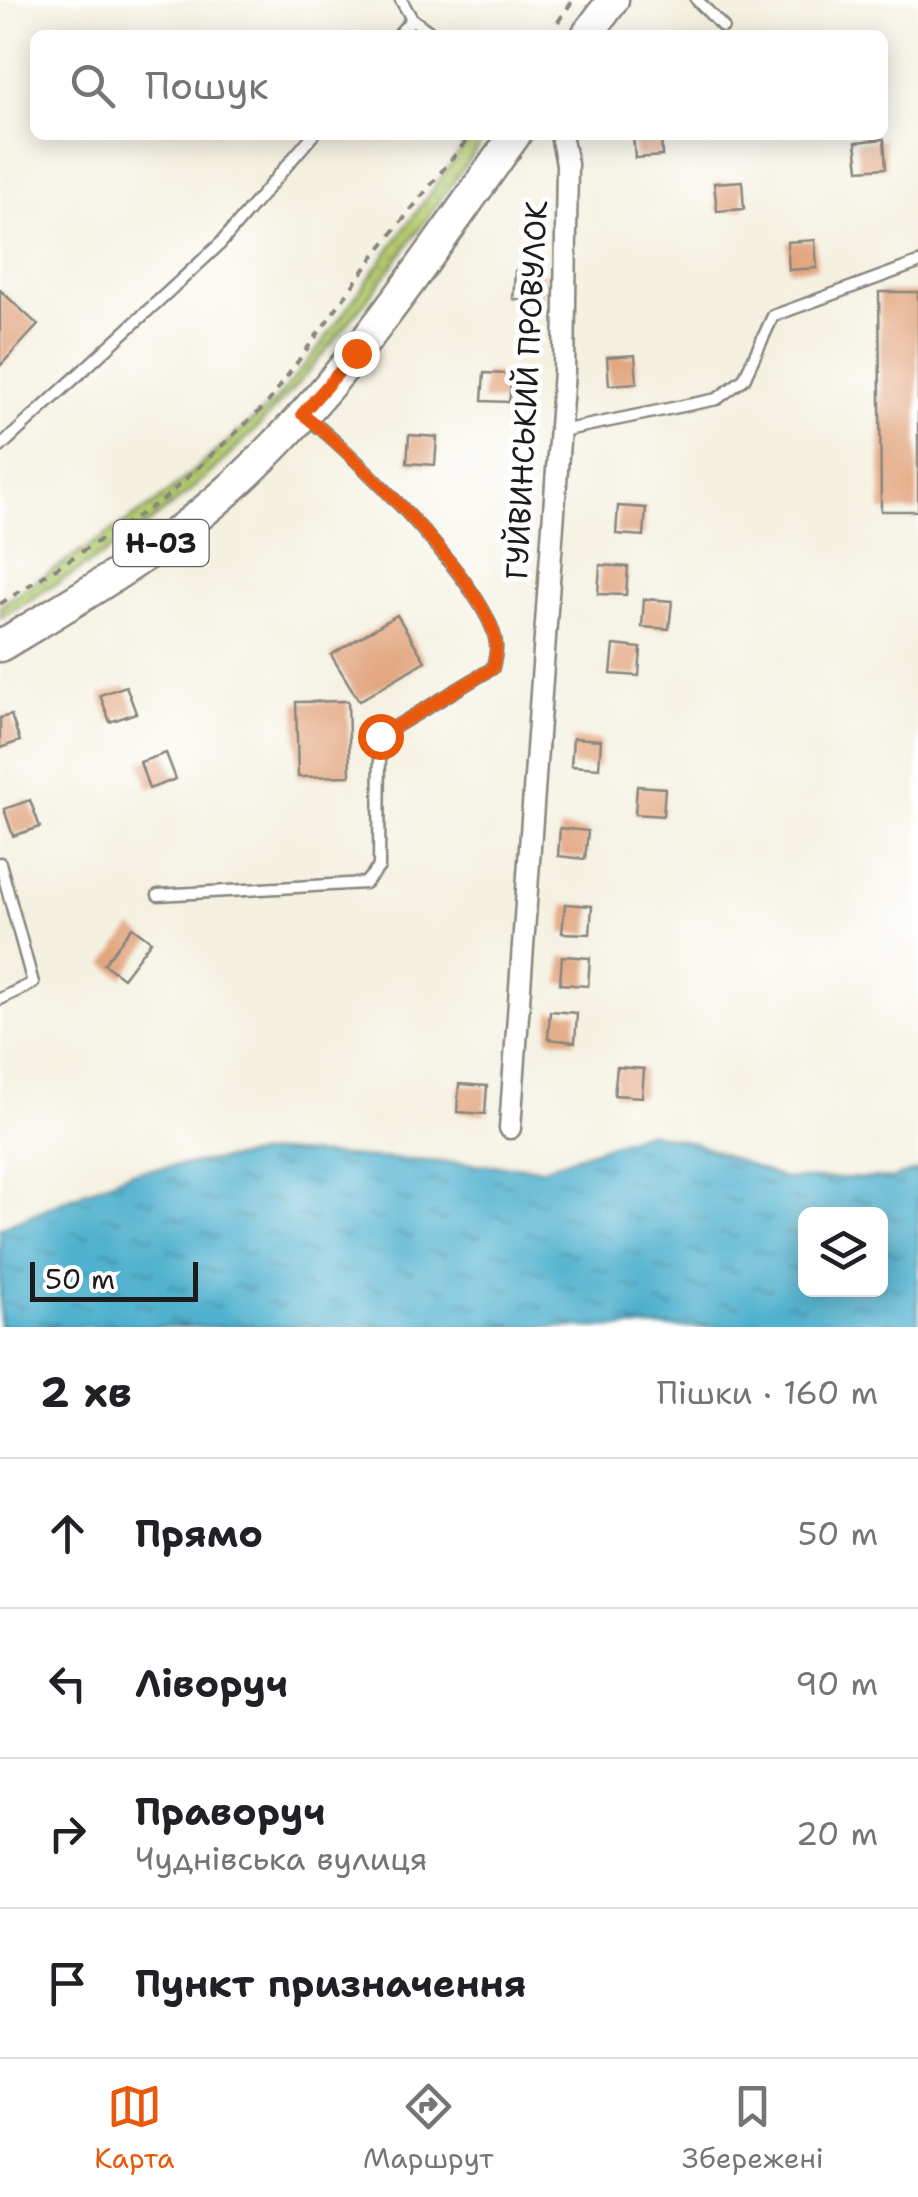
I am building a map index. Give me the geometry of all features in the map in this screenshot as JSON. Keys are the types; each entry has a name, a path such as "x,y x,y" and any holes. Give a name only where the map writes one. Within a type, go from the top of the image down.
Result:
{"main road":[{"path":"591,30 612,0"},
{"name":"Н-03","path":"0,646 184,528 235,484 356,353 512,140"}],"street":[{"name":"ГУЙВИНСЬКИЙ ПРОВУЛОК","path":"510,1128 560,431 567,164 562,140"}],"lane":[{"path":"400,0 412,19 427,30"},
{"path":"697,0 723,27"},
{"path":"402,30 412,19"},
{"path":"0,447 220,244 309,140"},
{"path":"560,431 717,399 744,378 773,316 918,262"},
{"path":"158,895 365,883 379,867 380,736 493,668 497,642 468,588 398,500 341,444 302,414"},
{"path":"0,864 33,983 0,999"}],"path":[{"path":"552,30 573,0"},
{"path":"0,604 164,499 267,404 309,353 377,252 467,140"}],"green space":[{"path":"468,140 483,140 347,325 270,415 163,513 0,618 0,605 158,501 274,402 320,346"}],"water":[{"path":"646,1132 695,1143 784,1179 894,1178 918,1170 918,1327 0,1327 0,1228 131,1172 277,1152 543,1168"}],"building":[{"path":"633,140 661,140 662,156 635,158"},
{"path":"884,140 886,168 859,170 856,142"},
{"path":"742,181 744,209 717,211 714,183"},
{"path":"815,240 817,268 789,270 787,242"},
{"path":"515,271 543,273 541,301 513,299"},
{"path":"0,290 38,325 0,366"},
{"path":"879,292 918,292 918,511 881,511"},
{"path":"635,355 637,383 609,385 607,357"},
{"path":"484,373 512,374 509,402 482,401"},
{"path":"409,435 437,437 435,465 407,463"},
{"path":"618,506 646,508 644,536 616,534"},
{"path":"600,565 628,567 626,595 598,594"},
{"path":"644,599 672,601 669,629 642,627"},
{"path":"397,615 425,661 359,701 331,655"},
{"path":"614,645 641,648 639,676 611,674"},
{"path":"126,686 136,713 110,722 100,695"},
{"path":"348,701 350,776 298,777 296,702"},
{"path":"11,715 20,741 0,748 0,718"},
{"path":"573,738 601,740 599,768 571,766"},
{"path":"166,753 176,779 149,789 140,762"},
{"path":"637,786 665,788 663,816 635,814"},
{"path":"30,800 40,827 13,836 4,809"},
{"path":"560,828 588,831 585,859 558,856"},
{"path":"565,904 592,906 590,934 562,933"},
{"path":"132,927 151,941 123,978 104,964"},
{"path":"562,956 590,958 588,986 560,984"},
{"path":"550,1011 577,1013 575,1042 548,1039"},
{"path":"617,1067 644,1069 642,1097 614,1095"},
{"path":"459,1084 487,1086 485,1114 457,1112"}],"route":[{"path":"356,353 302,414 341,444 398,500 468,588 497,642 493,668 418,709 380,736"}]}
